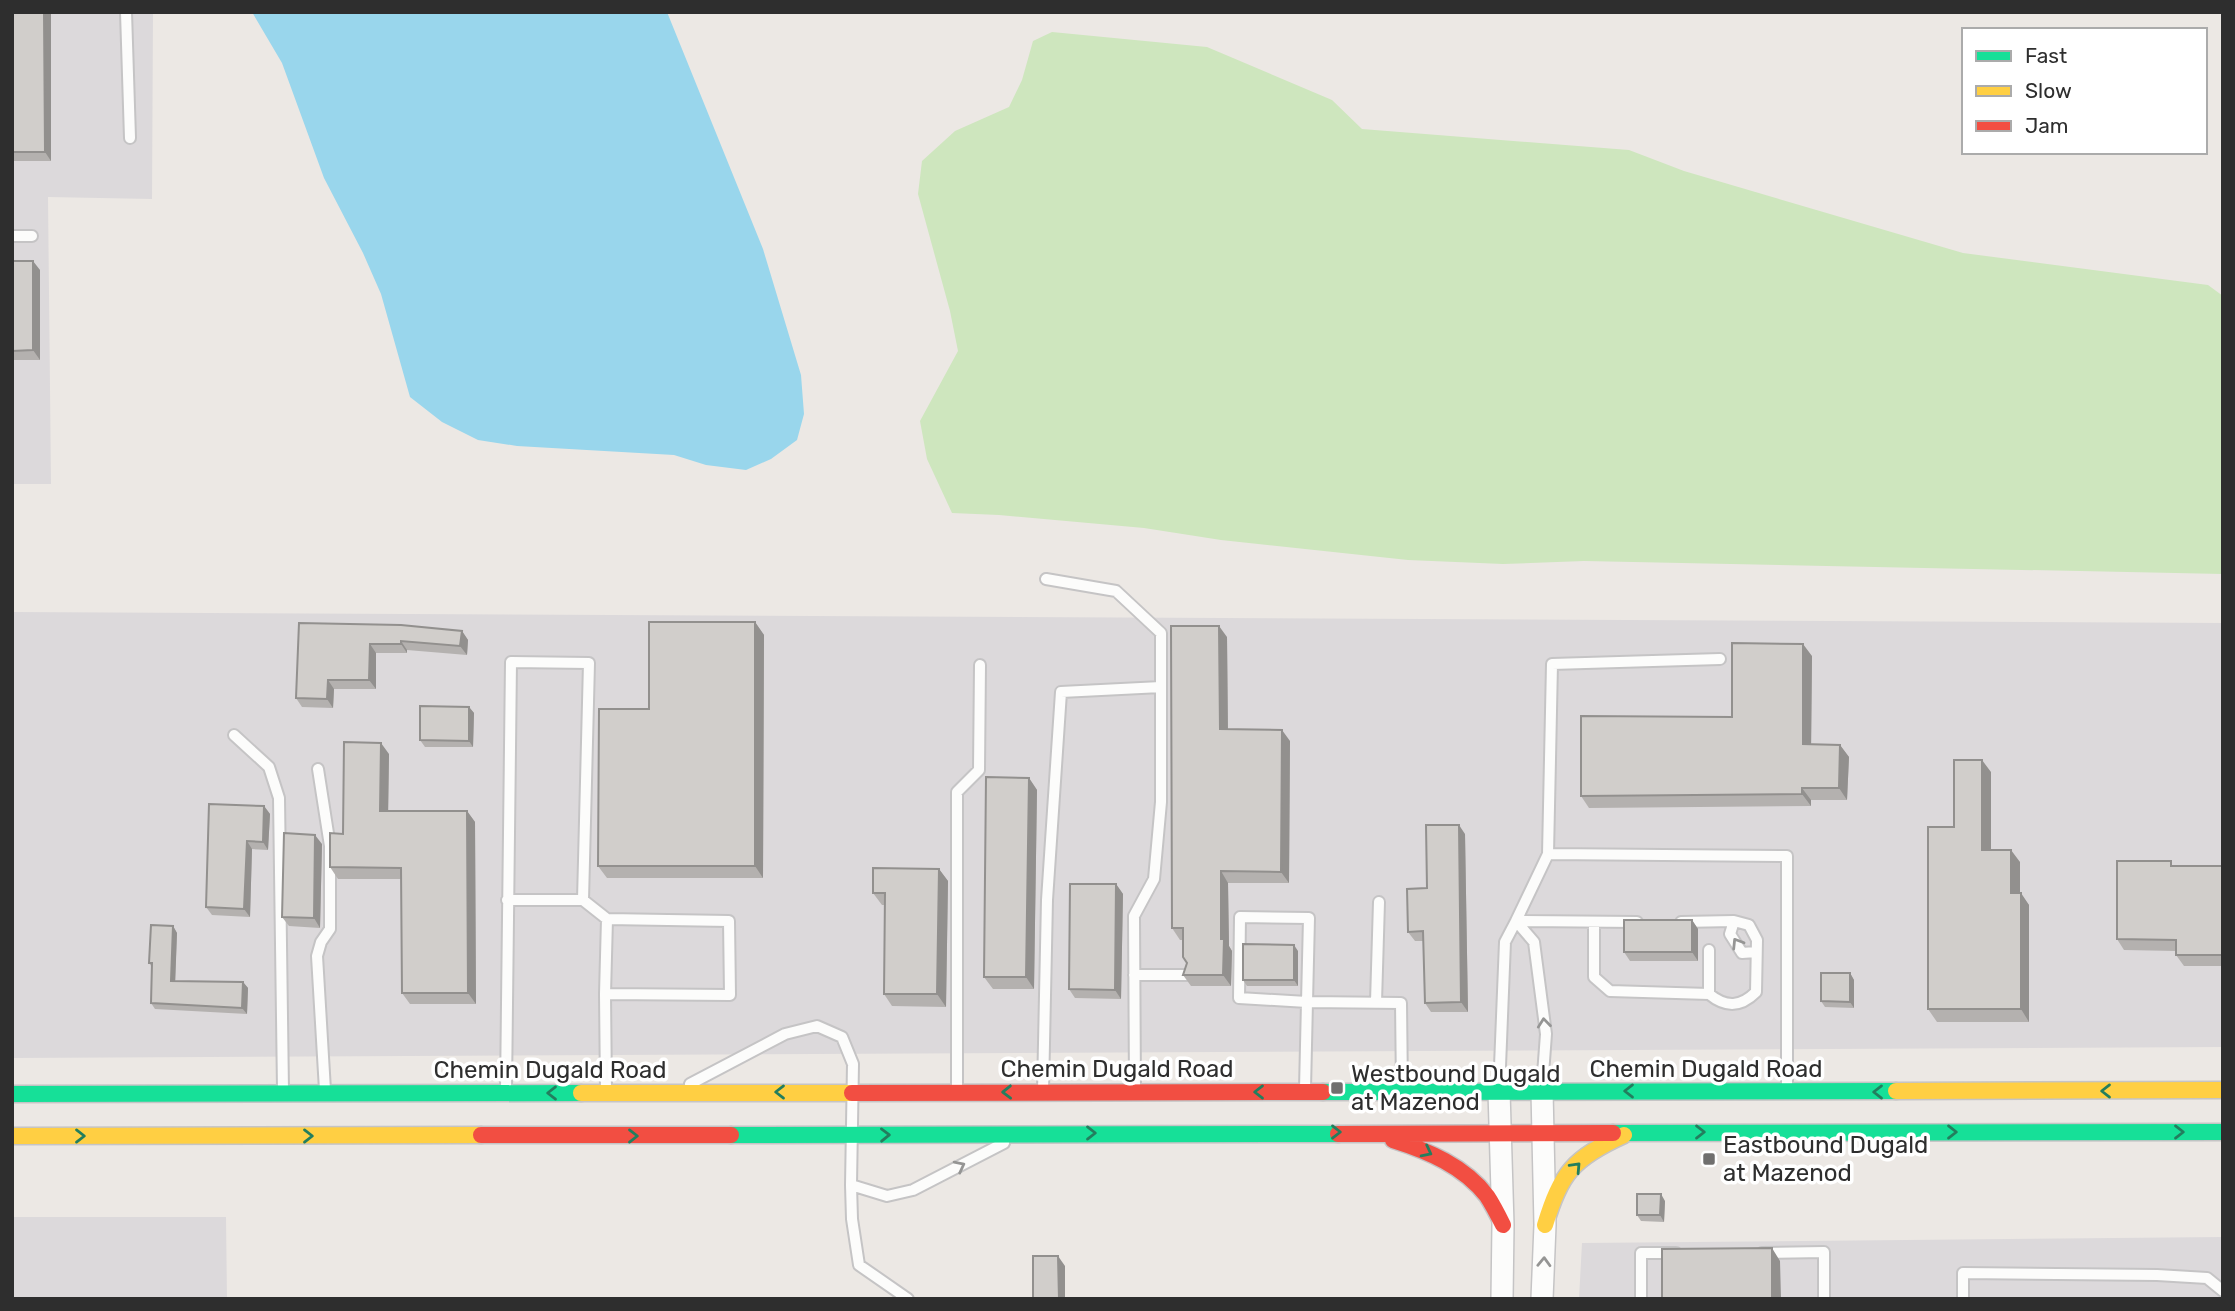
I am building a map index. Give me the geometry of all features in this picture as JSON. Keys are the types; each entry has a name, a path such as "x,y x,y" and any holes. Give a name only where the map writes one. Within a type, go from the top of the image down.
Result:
{"main road":[{"name":"Chemin Dugald Road","path":"12,1094 2223,1090"},
{"path":"1362,1132 1422,1148 1462,1172 1486,1196 1503,1225"},
{"path":"1545,1225 1558,1186 1575,1165 1596,1147 1632,1132"},
{"path":"12,1136 2223,1132"}],"street":[{"path":"1499,1091 1502,1299"},
{"path":"1542,1091 1545,1225 1542,1299"}],"lane":[{"path":"126,12 130,138"},
{"path":"12,236 32,236"},
{"path":"1046,579 1116,591 1161,633 1161,802 1154,879 1134,916 1135,1091"},
{"path":"1499,1091 1505,942 1548,854 1552,664 1720,659"},
{"path":"506,1093 511,662 589,663 583,900"},
{"path":"957,1092 957,792 979,770 980,665"},
{"path":"1043,1091 1046,900 1060,692 1161,687"},
{"path":"234,735 270,767 279,798 283,1093"},
{"path":"318,769 330,846 330,929 321,942 317,956 325,1093"},
{"path":"1548,854 1787,856 1787,1092"},
{"path":"507,900 583,900 607,919 729,921 730,995 605,994"},
{"path":"1377,1002 1379,902"},
{"path":"1305,1092 1307,1002 1308,918 1240,917 1238,998 1307,1002 1401,1003 1402,1091"},
{"path":"606,1093 607,919"},
{"path":"1516,921 1646,922"},
{"path":"1516,921 1534,942 1546,1034 1542,1091"},
{"path":"1594,922 1594,977 1610,991 1709,994 1717,1001 1733,1005 1747,1001 1756,992 1757,940 1749,925 1734,921 1672,922"},
{"path":"1734,921 1730,934 1742,953 1756,952"},
{"path":"1709,950 1709,994"},
{"path":"1134,975 1187,975"},
{"path":"675,1092 785,1034 817,1026 842,1037 853,1064 852,1219 859,1265 908,1299"},
{"path":"851,1185 887,1196 913,1190 1022,1134"},
{"path":"1746,1253 1824,1252 1824,1299"},
{"path":"1641,1299 1641,1253 1693,1253"},
{"path":"1962,1299 1963,1273 2207,1278 2223,1291"}],"shaded area":[{"path":"12,12 153,12 152,199 48,197 51,484 12,484"},
{"path":"12,612 2223,623 2223,1047 12,1058"},
{"path":"12,1217 226,1217 227,1299 12,1299"},
{"path":"2223,1237 2223,1299 1579,1299 1582,1243"}],"green space":[{"path":"1052,32 1207,47 1332,100 1362,129 1629,150 1684,171 1963,253 2208,285 2223,296 2223,574 1584,561 1503,564 1408,560 1221,540 1144,528 952,513 927,459 920,421 958,351 950,311 918,194 922,161 955,131 1009,107 1022,80 1033,41"}],"water":[{"path":"252,12 667,12 763,249 801,375 804,414 797,440 771,459 746,470 706,465 674,455 517,446 478,440 442,422 410,397 381,294 324,178 282,63"}],"building":[{"path":"12,12 44,12 45,152 12,152"},
{"path":"12,261 33,261 33,350 12,351"},
{"path":"649,622 755,622 755,866 598,866 599,709 649,709"},
{"path":"299,623 401,625 462,631 460,646 401,641 401,644 370,644 369,680 328,680 327,699 296,698"},
{"path":"1171,626 1219,626 1220,729 1282,730 1281,872 1221,871 1223,975 1183,975 1187,963 1183,957 1183,928 1172,928"},
{"path":"1732,643 1803,644 1803,744 1840,745 1839,788 1802,788 1802,794 1581,796 1581,716 1732,717"},
{"path":"420,706 469,707 469,741 420,740"},
{"path":"344,742 381,743 380,811 467,811 468,993 402,993 401,868 330,867 330,833 343,834"},
{"path":"1954,760 1982,760 1982,850 2011,850 2011,893 2021,893 2021,1009 1928,1009 1928,827 1954,827"},
{"path":"986,777 1029,778 1026,977 984,977"},
{"path":"209,804 264,806 263,842 247,841 244,909 206,907"},
{"path":"1426,825 1459,825 1461,1002 1425,1003 1423,931 1408,932 1407,889 1427,888"},
{"path":"284,833 315,835 314,918 282,917"},
{"path":"2117,861 2171,861 2171,866 2223,866 2223,955 2176,955 2176,940 2117,939"},
{"path":"873,868 939,869 937,994 884,994 885,893 873,893"},
{"path":"1070,884 1116,884 1115,990 1069,989"},
{"path":"1624,920 1692,920 1692,952 1624,952"},
{"path":"151,925 173,926 171,981 243,982 242,1008 151,1003"},
{"path":"1243,944 1294,945 1294,980 1243,980"},
{"path":"1821,973 1850,973 1850,1002 1821,1001"},
{"path":"1637,1194 1661,1194 1660,1215 1637,1215"},
{"path":"1772,1248 1772,1299 1662,1299 1662,1249"},
{"path":"1033,1256 1058,1256 1059,1299 1033,1299"}],"traffic: fast":[{"path":"1323,1092 1896,1091"},
{"path":"12,1094 581,1093"},
{"path":"1613,1133 2223,1132"},
{"path":"731,1135 1338,1134"}],"traffic: slow":[{"path":"1896,1091 2223,1090"},
{"path":"581,1093 852,1093"},
{"path":"12,1136 481,1135"},
{"path":"1545,1225 1557,1192 1571,1169 1592,1151 1624,1135"}],"traffic: jam":[{"path":"852,1093 1323,1092"},
{"path":"1338,1134 1613,1133"},
{"path":"481,1135 731,1135"},
{"path":"1393,1140 1432,1155 1468,1176 1487,1196 1503,1225"}],"place":[{"name":"Westbound Dugald at Mazenod","path":"1337,1088"},
{"name":"Eastbound Dugald at Mazenod","path":"1709,1159"}]}
